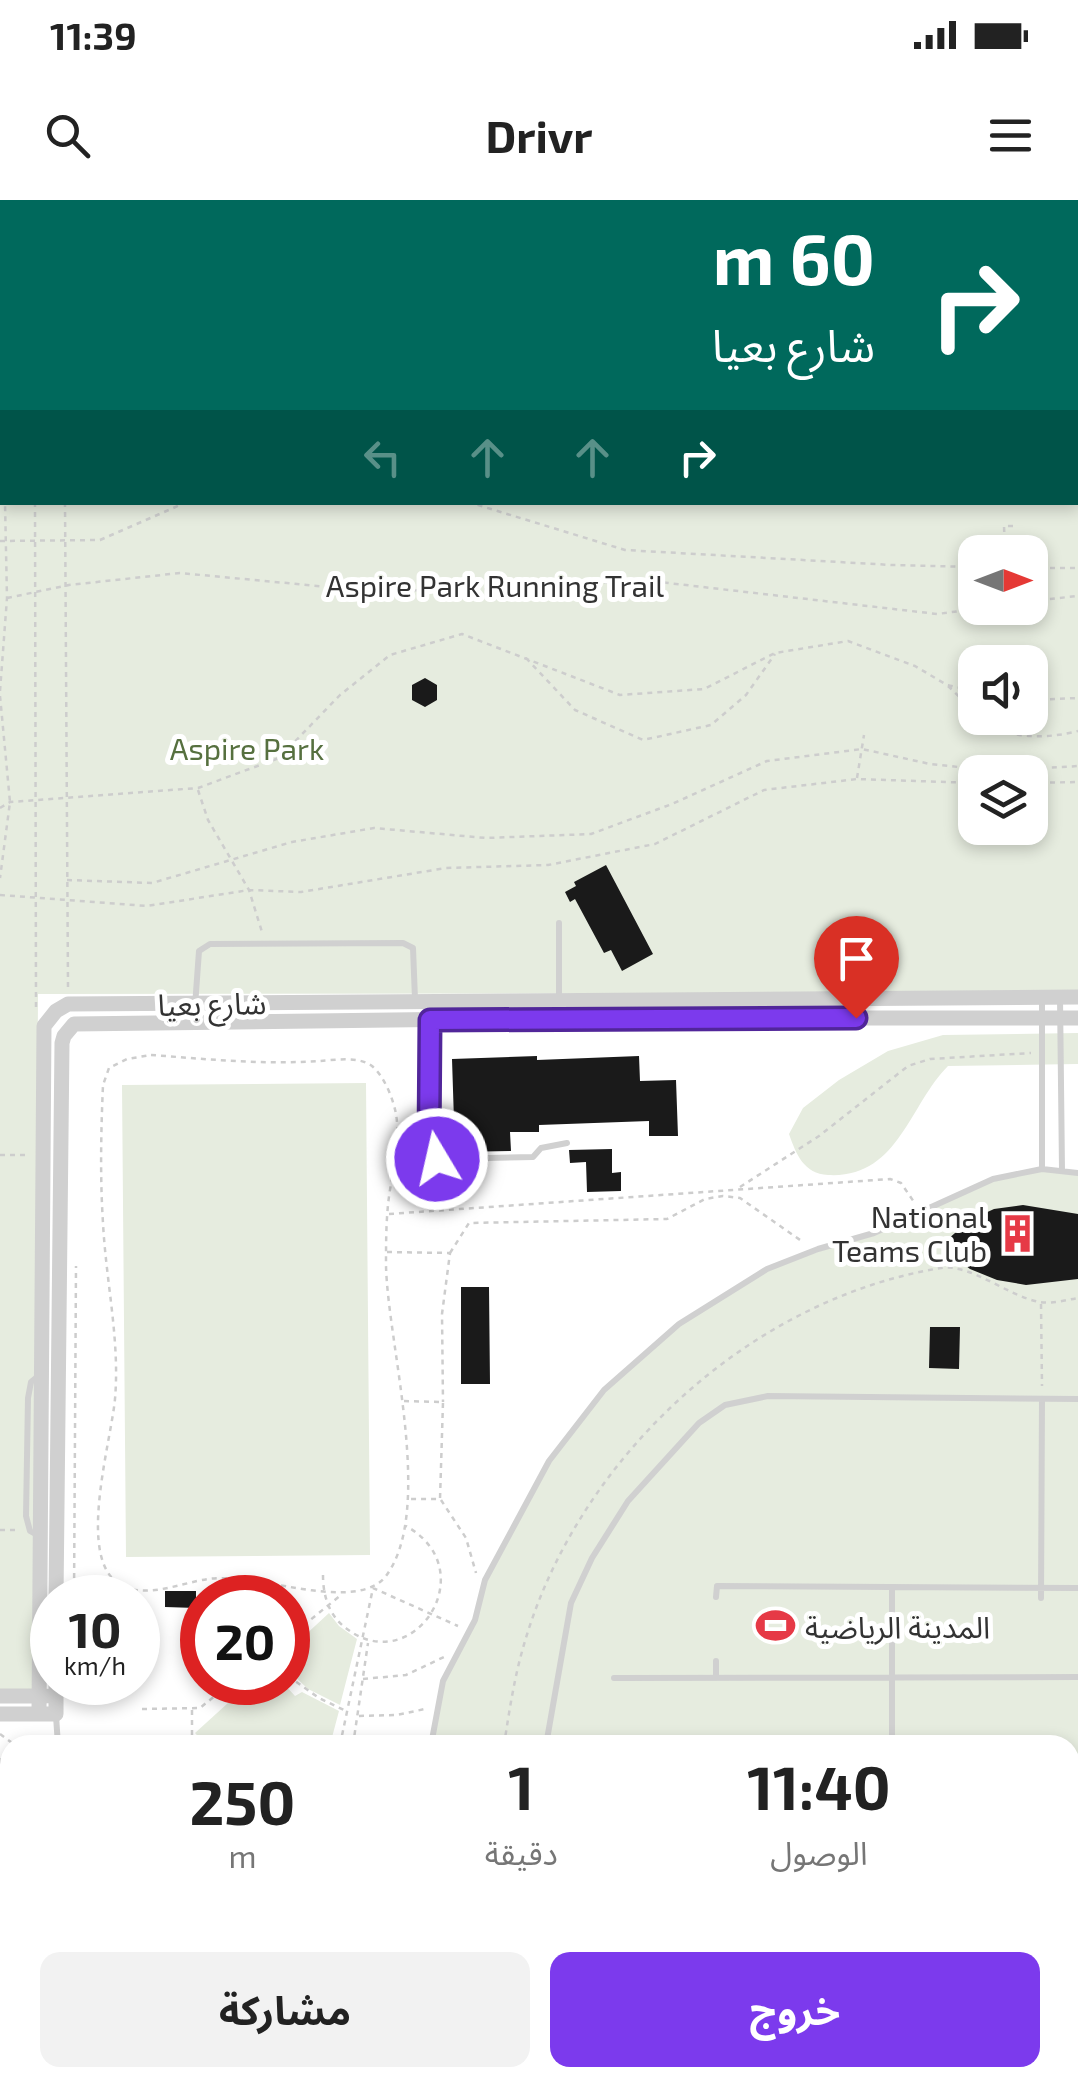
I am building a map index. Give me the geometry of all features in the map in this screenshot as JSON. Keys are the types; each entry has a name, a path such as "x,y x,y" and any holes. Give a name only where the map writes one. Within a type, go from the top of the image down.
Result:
{"street":[{"name":"شارع بعيا","path":"68,1004 1078,997"},
{"path":"559,999 559,1018"},
{"path":"422,1001 430,1020"},
{"path":"39,1575 35,1534 41,1372 44,1026 68,1004"},
{"name":"شارع بعيا","path":"56,1575 64,1036 74,1024 559,1018 1078,1018"},
{"path":"0,1696 30,1693"},
{"path":"0,1714 48,1714 49,1705"}],"lane":[{"path":"559,923 559,999"},
{"path":"194,1021 200,951 210,944 403,943 413,948 422,1001"},
{"path":"1042,1169 1042,1018 1051,997"},
{"path":"1051,997 1060,1018 1062,1170"},
{"path":"430,1020 432,1156 442,1160 534,1156 540,1148 567,1143"},
{"path":"433,1735 443,1681 470,1631 485,1580 549,1461 604,1390 678,1324 768,1269 874,1233 992,1179 1042,1169 1078,1173"},
{"path":"548,1735 572,1602 592,1558 628,1501 677,1444 725,1405 768,1396 1078,1399"},
{"path":"1041,1598 1042,1399"},
{"path":"716,1597 717,1586 1078,1588"},
{"path":"892,1588 892,1735"},
{"path":"716,1662 716,1678"},
{"path":"1042,1664 1042,1677"},
{"path":"614,1678 1078,1677"},
{"path":"48,1714 55,1735"}],"path":[{"path":"0,878 10,802 0,694 7,598 5,505"},
{"path":"35,505 36,1021 44,1026"},
{"path":"65,505 68,1004"},
{"path":"3,541 100,540 180,505"},
{"path":"478,505 624,550 958,567"},
{"path":"1004,535 1004,526 1017,526"},
{"path":"1048,568 1078,568"},
{"name":"Aspire Park Running Trail","path":"7,598 65,586 180,573 371,590 500,589 642,580 936,614 958,611"},
{"path":"1048,599 1078,596"},
{"name":"Aspire Park Running Trail","path":"0,808 10,802 198,788 278,758 340,695 390,655 462,634 620,695 704,689 775,653 848,642 958,687"},
{"path":"525,657 575,710 643,740 711,726 746,694 775,653"},
{"path":"948,685 958,695"},
{"path":"1048,699 1078,698"},
{"path":"1030,735 1050,739 1078,731"},
{"path":"857,778 864,735"},
{"path":"67,880 152,883 292,842 374,828 486,838 590,834 672,804 767,761 862,749 930,764 996,771 1078,766"},
{"path":"0,895 147,906 249,890 301,892 446,868 548,866 656,844 764,790 857,778 958,782"},
{"path":"1048,783 1078,782"},
{"path":"198,788 208,820 249,890 262,926 261,945"},
{"path":"738,1188 819,1136 917,1062 1044,1053"},
{"path":"151,1055 280,1064 348,1060 371,1066 391,1094 397,1116 388,1214 390,1323 406,1422 407,1499 397,1556 384,1578 362,1593 235,1578 211,1578 152,1590 127,1589 110,1576 100,1554 101,1469 115,1400 116,1346 103,1224 100,1136 103,1085 109,1068 127,1059 151,1055"},
{"path":"0,1154 43,1155"},
{"path":"388,1214 890,1179 909,1191 918,1212"},
{"path":"478,1580 466,1538 440,1499 442,1314 450,1253 468,1223 668,1219 705,1199 723,1196 740,1198 782,1230 818,1249"},
{"path":"386,1252 450,1253"},
{"path":"74,1575 76,1253"},
{"path":"506,1735 522,1648 567,1543 595,1496 630,1450 682,1394 739,1352 807,1312 867,1286 907,1275 947,1266 1041,1302 1078,1298"},
{"path":"1041,1302 1042,1399"},
{"path":"402,1401 443,1402"},
{"path":"407,1499 440,1499"},
{"path":"323,1574 328,1605 341,1625 366,1639 394,1640 409,1635 432,1614 441,1586 436,1556 428,1543 403,1525"},
{"path":"0,1530 35,1534"},
{"path":"373,1588 470,1631"},
{"path":"354,1735 373,1588"},
{"path":"310,1620 343,1593"},
{"path":"342,1735 366,1639"},
{"path":"363,1679 406,1675 462,1646"},
{"path":"310,1692 348,1712"},
{"path":"357,1716 397,1715 439,1704"},
{"path":"142,1708 204,1705"},
{"path":"192,1708 192,1735"}],"green space":[{"name":"Aspire Park","path":"0,505 1078,505 1078,993 38,994 35,1575 30,1575 30,1691 0,1690"},
{"path":"1078,1033 1078,1064 948,1066 886,1153 852,1173 828,1175 813,1171 802,1162 789,1134 803,1108 839,1080 888,1051 943,1035"},
{"path":"366,1083 370,1555 126,1557 122,1085"},
{"name":"المدينة الرياضية","path":"1042,1169 1078,1173 1078,1735 433,1735 443,1681 475,1620 485,1580 549,1461 604,1390 679,1324 767,1269 874,1233 993,1179"},
{"path":"329,1613 357,1639 340,1705 310,1690 310,1631"},
{"path":"310,1696 339,1711 333,1735 197,1735 226,1705 310,1705"}],"building":[{"path":"425,678 437,685 437,700 425,707 412,700 412,685"},
{"path":"606,865 653,954 622,971 611,950 604,953 575,899 570,902 565,892 576,886 574,882"},
{"path":"537,1056 537,1060 639,1056 640,1081 676,1080 678,1136 649,1136 649,1121 539,1125 539,1132 510,1132 511,1151 455,1152 452,1059"},
{"path":"612,1149 612,1173 621,1172 621,1191 587,1192 586,1162 570,1163 569,1150"},
{"name":"National Teams Club","path":"1023,1205 1078,1214 1078,1279 1026,1285 997,1280 970,1269 940,1246 970,1220 994,1209"},
{"path":"461,1287 489,1287 490,1384 461,1384"},
{"path":"930,1327 960,1327 959,1369 929,1368"},
{"path":"165,1591 180,1591 180,1607 165,1607"}],"place":[{"name":"National Teams Club","path":"1017,1233"},
{"name":"المدينة الرياضية","path":"775,1626"}],"route":[{"path":"437,1159 429,1144 430,1020 856,1018"}]}
